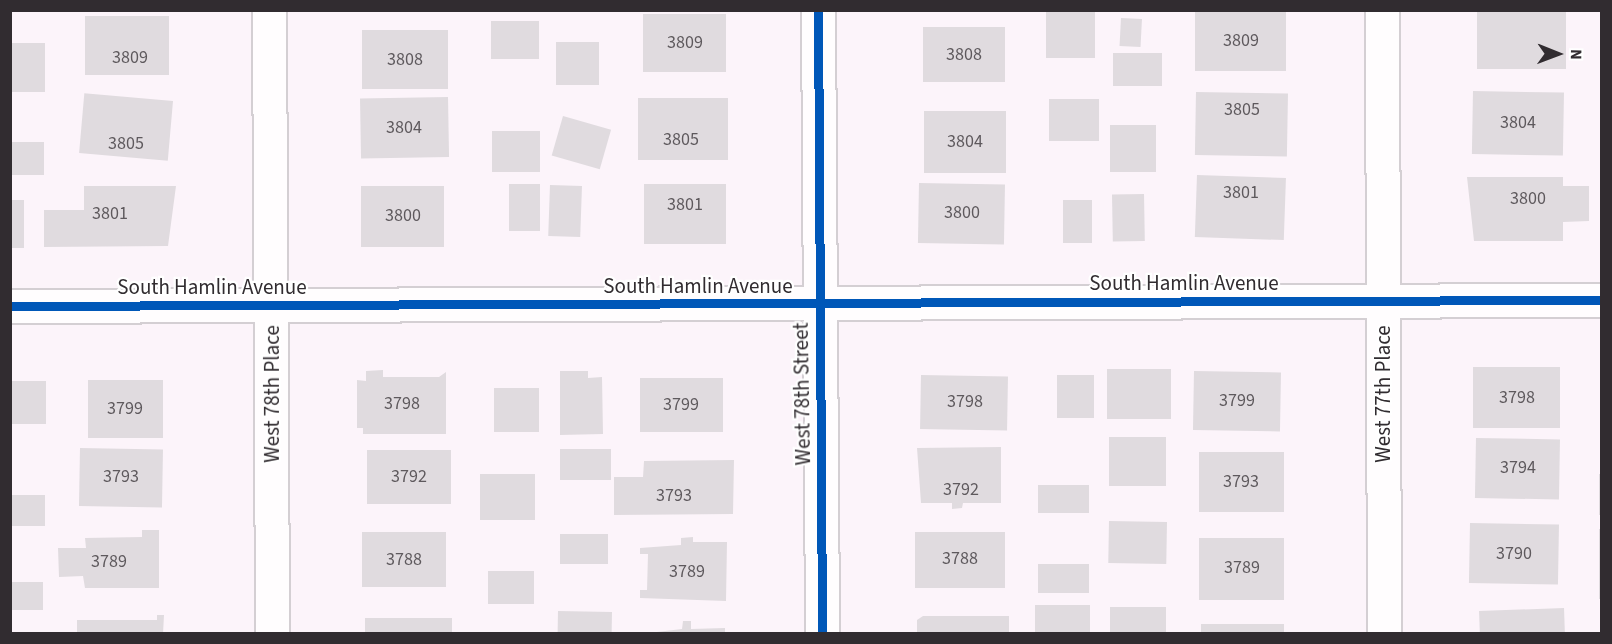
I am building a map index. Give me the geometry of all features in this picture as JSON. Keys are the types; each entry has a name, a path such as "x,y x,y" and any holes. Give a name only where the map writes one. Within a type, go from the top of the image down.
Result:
{"street":[{"name":"West 78th Place","path":"269,10 272,633"},
{"name":"West 78th Street","path":"818,10 822,633"},
{"name":"West 77th Place","path":"1382,10 1383,633"},
{"name":"South Hamlin Avenue","path":"10,306 1602,300"}],"building":[{"path":"1195,10 1286,10 1286,71 1195,71"},
{"path":"1477,10 1566,10 1566,69 1477,69"},
{"path":"1046,11 1095,11 1095,58 1046,58"},
{"path":"643,14 726,14 726,72 643,72"},
{"path":"85,16 169,16 169,75 85,75"},
{"path":"1121,18 1142,19 1141,47 1120,46"},
{"path":"491,21 539,21 539,59 491,59"},
{"path":"923,27 1005,27 1005,82 923,82"},
{"path":"362,30 448,30 448,89 362,89"},
{"path":"556,42 599,42 599,85 556,85"},
{"path":"10,43 45,43 45,92 10,92"},
{"path":"1113,53 1162,53 1162,86 1113,86"},
{"path":"1473,91 1564,93 1563,156 1472,154"},
{"path":"1196,92 1288,94 1287,157 1195,155"},
{"path":"84,93 173,101 168,161 79,153"},
{"path":"448,97 449,157 361,159 360,99"},
{"path":"638,98 728,98 728,160 638,160"},
{"path":"1049,99 1099,99 1099,141 1049,141"},
{"path":"924,111 1006,111 1006,173 924,173"},
{"path":"563,116 611,130 600,169 552,155"},
{"path":"1110,125 1156,125 1156,172 1110,172"},
{"path":"492,131 540,131 540,172 492,172"},
{"path":"10,142 44,142 44,175 10,175"},
{"path":"1197,175 1286,178 1284,240 1195,237"},
{"path":"1467,177 1563,177 1563,186 1589,186 1589,221 1563,222 1563,241 1474,241"},
{"path":"919,183 1005,185 1004,244 918,243"},
{"path":"509,184 540,184 540,231 509,231"},
{"path":"644,184 726,184 726,244 644,244"},
{"path":"550,185 582,186 580,237 548,236"},
{"path":"84,186 176,186 168,246 44,247 44,210 84,210"},
{"path":"361,186 444,186 444,247 361,247"},
{"path":"1144,194 1145,241 1113,242 1112,195"},
{"path":"10,200 24,200 24,248 10,248"},
{"path":"1063,200 1092,200 1092,243 1063,243"},
{"path":"1473,367 1560,367 1560,428 1473,428"},
{"path":"1107,369 1171,369 1171,419 1107,419"},
{"path":"383,370 383,377 439,377 446,372 446,434 363,434 363,428 357,428 357,380 366,381 366,371"},
{"path":"560,371 588,371 588,378 602,377 603,434 560,435"},
{"path":"1194,371 1281,373 1280,432 1193,430"},
{"path":"921,375 1008,377 1007,431 920,429"},
{"path":"1057,375 1094,375 1094,418 1057,418"},
{"path":"640,378 723,378 723,432 640,432"},
{"path":"88,380 163,380 163,438 88,438"},
{"path":"10,381 46,381 46,424 10,424"},
{"path":"494,388 539,388 539,432 494,432"},
{"path":"1109,437 1166,437 1166,486 1109,486"},
{"path":"1476,438 1560,439 1559,499 1475,498"},
{"path":"1001,447 1001,503 963,503 962,508 952,509 952,503 921,503 917,448"},
{"path":"80,448 163,449 162,507 79,506"},
{"path":"560,449 611,449 611,480 560,480"},
{"path":"367,450 451,450 451,504 367,504"},
{"path":"1199,452 1284,452 1284,512 1199,512"},
{"path":"734,460 733,514 614,515 614,477 643,477 644,461"},
{"path":"480,474 535,474 535,520 480,520"},
{"path":"1599,474 1602,474 1602,515 1599,515"},
{"path":"1038,485 1089,485 1089,513 1038,513"},
{"path":"10,495 45,495 45,526 10,526"},
{"path":"1109,521 1167,522 1166,564 1108,563"},
{"path":"1470,523 1559,525 1558,585 1469,583"},
{"path":"1599,529 1602,529 1602,599 1599,599"},
{"path":"142,530 159,530 159,588 85,588 83,576 59,577 58,548 86,548 85,538 142,537"},
{"path":"362,532 446,532 446,587 362,587"},
{"path":"915,532 1005,532 1005,588 915,588"},
{"path":"560,534 608,534 608,564 560,564"},
{"path":"693,537 693,542 727,542 726,601 640,598 640,590 647,590 648,554 640,554 640,548 681,545 681,538"},
{"path":"1199,538 1284,538 1284,600 1199,600"},
{"path":"1038,564 1089,564 1089,593 1038,593"},
{"path":"488,571 534,571 534,604 488,604"},
{"path":"10,582 43,582 43,610 10,610"},
{"path":"1035,605 1090,605 1090,634 1035,634"},
{"path":"1110,607 1166,607 1166,634 1110,634"},
{"path":"1564,608 1565,634 1480,634 1479,611"},
{"path":"558,611 612,612 612,634 558,634"},
{"path":"157,615 164,615 163,634 77,634 77,620 157,620"},
{"path":"923,616 1009,616 1009,634 917,634 917,620"},
{"path":"365,618 452,618 452,634 365,634"},
{"path":"683,621 691,621 691,629 725,628 725,634 640,634 682,629"},
{"path":"1201,624 1284,624 1284,634 1201,634"}],"cycle path":[{"path":"818,10 822,634"},
{"path":"10,306 1602,300"}]}
